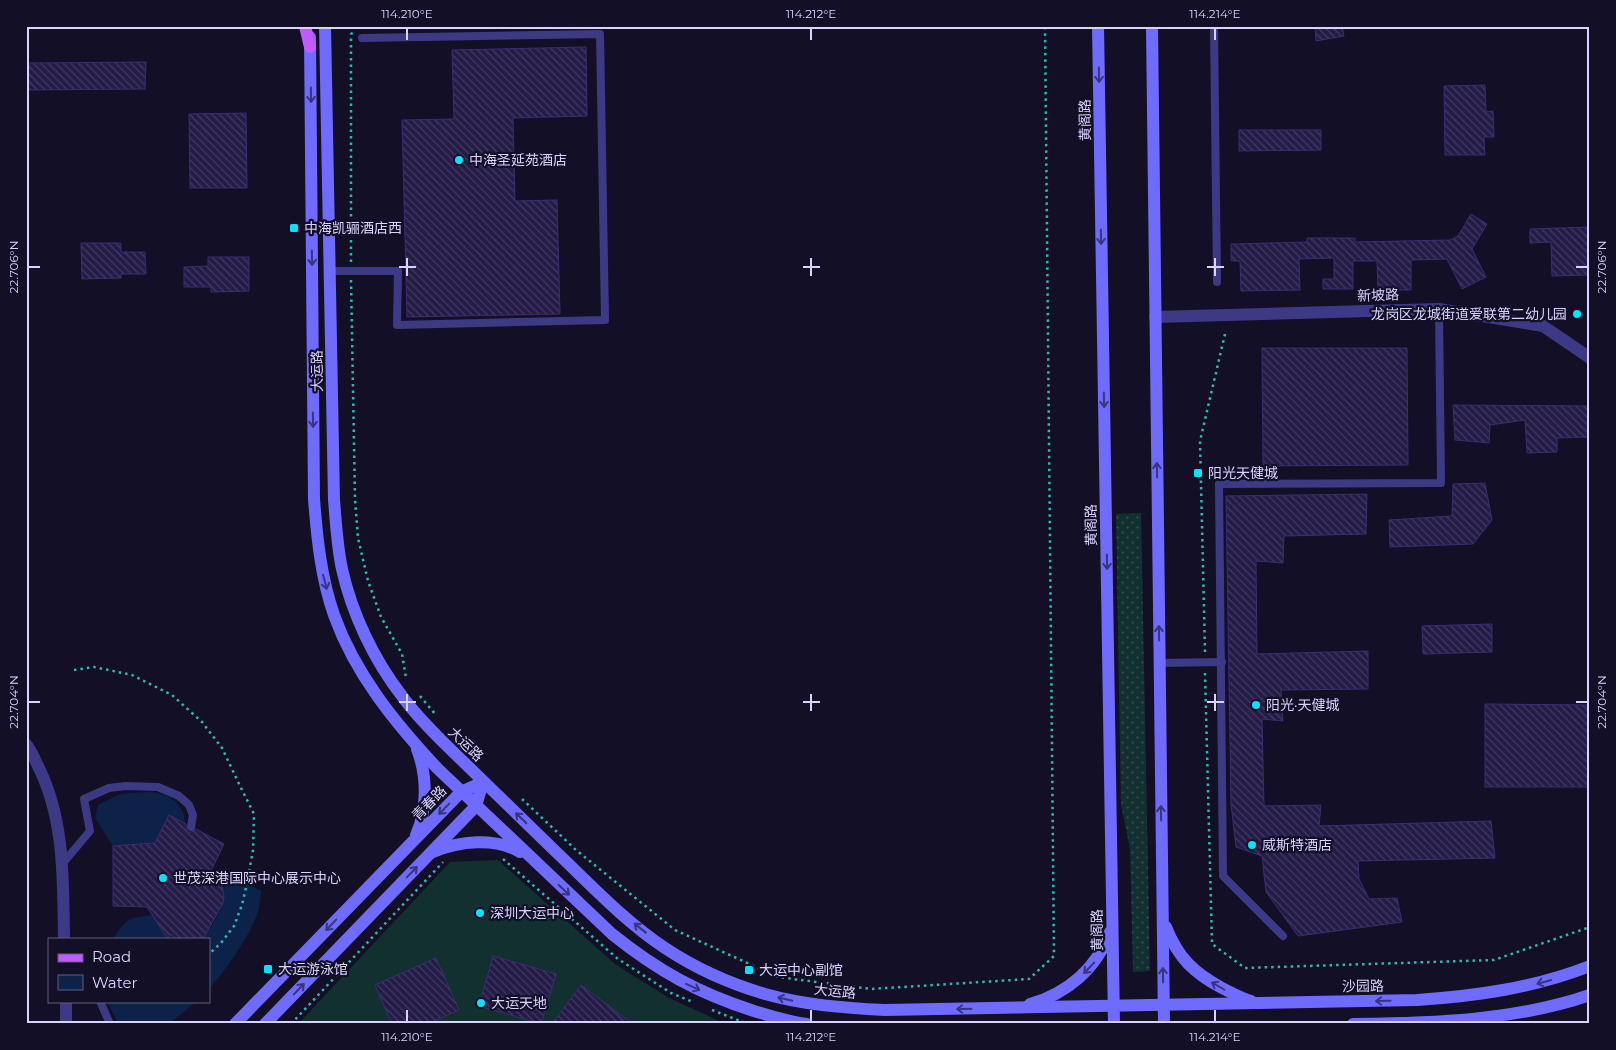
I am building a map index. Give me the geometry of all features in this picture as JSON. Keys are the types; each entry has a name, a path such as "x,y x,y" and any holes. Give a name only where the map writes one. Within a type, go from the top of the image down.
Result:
{"main road":[{"path":"305,26 310,46"}],"street":[{"name":"大运路","path":"310,26 314,499 323,576 334,615 349,650 392,718 415,744 461,792 612,934 640,957 695,989 732,1004 766,1015 807,1024"},
{"name":"大运路","path":"325,26 336,535 350,598 364,633 401,696 443,742 602,896 666,948 728,981 764,994 842,1008 902,1010 1132,1006"},
{"name":"黄阁路","path":"1098,26 1114,1024"},
{"path":"1152,27 1164,1024"},
{"name":"新坡路","path":"1155,317 1439,309 1543,326 1590,358"},
{"path":"26,744 46,781 58,828 63,863 64,938"},
{"path":"414,840 422,817 424,792 422,769 415,744"},
{"path":"265,1024 476,806 484,782"},
{"name":"青春路","path":"235,1024 461,792 484,782"},
{"path":"430,853 458,844 488,842 516,849 529,856"},
{"path":"1162,919 1171,941 1184,960 1198,974 1232,994 1246,1000 1263,1003"},
{"path":"1013,1008 1040,1001 1064,990 1082,976 1096,961 1105,945 1112,926"},
{"name":"沙园路","path":"1132,1006 1417,1000 1461,997 1535,984 1574,973 1590,966"},
{"path":"1353,1024 1424,1022 1499,1016 1550,1007 1590,995"},
{"path":"66,1002 66,1024"}],"lane":[{"path":"1214,26 1217,282"},
{"path":"330,271 398,271 397,325 604,320 600,34 362,38"},
{"path":"1283,936 1223,876 1219,484 1441,483 1439,309"},
{"path":"1159,663 1222,662"},
{"path":"63,863 90,831 84,799 109,788 126,786 158,787 179,796 188,805 193,815 191,827"},
{"path":"100,1002 110,1024"}],"path":[{"path":"518,795 576,850 675,930 778,977 871,989 1029,979 1054,956 1045,26"},
{"path":"356,30 351,34 351,271 355,499 358,538 368,581 381,617 402,654 406,680"},
{"path":"1225,334 1200,441 1212,944 1245,968 1494,960 1590,927"},
{"path":"74,670 94,667 132,675 172,695 202,722 222,748 254,814 252,850 242,905 234,926 221,943 210,953"},
{"path":"418,694 441,720"},
{"path":"499,855 618,959 671,993 698,1004"},
{"path":"291,1024 448,857"},
{"path":"707,1008 748,1024"}],"green space":[{"path":"1141,513 1150,971 1133,972 1130,849 1121,805 1116,514"},
{"name":"深圳大运中心","path":"498,860 615,964 669,998 726,1024 298,1024 450,862"}],"water":[{"path":"155,792 169,797 183,812 185,823 169,815 155,843 113,846 95,818 98,805 118,795"},
{"path":"223,870 261,891 261,897 252,927 246,938 210,988 210,938 204,938 223,903 222,887 217,880"},
{"path":"152,915 167,937 172,934 174,938 114,938 125,923 138,917"},
{"path":"107,1002 196,1002 169,1024 118,1024"}],"building":[{"path":"1315,26 1342,26 1344,36 1316,41"},
{"name":"中海圣延苑酒店","path":"586,47 587,116 513,118 515,201 557,200 560,314 407,317 402,120 454,119 452,50"},
{"path":"146,62 145,89 28,90 29,63"},
{"path":"1485,85 1486,112 1493,111 1494,137 1484,137 1485,155 1445,155 1444,86"},
{"path":"246,113 247,188 190,188 189,114"},
{"path":"1239,130 1321,130 1321,150 1239,151"},
{"path":"1471,214 1487,224 1472,249 1486,277 1462,289 1447,259 1411,260 1411,290 1378,290 1377,261 1353,261 1353,289 1323,289 1323,279 1334,279 1334,258 1299,259 1300,290 1241,291 1240,261 1231,261 1231,244 1307,242 1307,238 1355,238 1355,242 1450,240 1458,236"},
{"path":"1590,227 1589,275 1552,276 1551,242 1530,243 1530,229"},
{"path":"81,243 121,243 121,252 145,252 146,274 121,274 121,278 82,279"},
{"path":"208,257 249,257 249,291 211,292 211,287 184,287 184,267 208,266"},
{"path":"1262,348 1407,348 1408,465 1263,466"},
{"path":"1453,405 1590,406 1590,437 1557,438 1557,452 1527,453 1525,420 1490,425 1489,443 1455,440"},
{"path":"1485,483 1492,520 1473,544 1390,547 1389,520 1452,516 1453,484"},
{"name":"阳光·天健城","path":"1367,494 1366,534 1284,536 1283,563 1256,561 1257,654 1368,651 1368,689 1281,690 1283,721 1262,719 1264,806 1321,805 1319,826 1491,821 1495,858 1358,861 1359,879 1369,899 1397,898 1402,922 1298,936 1266,892 1262,856 1236,847 1231,804 1226,496"},
{"path":"1492,624 1492,652 1423,654 1422,626"},
{"path":"1485,704 1590,705 1590,787 1485,787"},
{"name":"世茂深港国际中心展示中心","path":"169,815 186,824 188,832 196,829 224,844 209,875 222,886 223,903 204,938 174,938 172,934 167,938 147,907 113,906 113,846 155,843"},
{"path":"493,956 556,974 541,1024 479,1006"},
{"path":"436,958 459,1010 427,1024 392,1024 375,985"},
{"path":"581,985 633,1024 552,1024"}],"place":[{"name":"中海圣延苑酒店","path":"459,160"},
{"name":"中海凯骊酒店西","path":"294,228"},
{"name":"龙岗区龙城街道爱联第二幼儿园","path":"1577,314"},
{"name":"阳光天健城","path":"1198,473"},
{"name":"阳光·天健城","path":"1256,705"},
{"name":"威斯特酒店","path":"1252,845"},
{"name":"世茂深港国际中心展示中心","path":"163,878"},
{"name":"深圳大运中心","path":"480,913"},
{"name":"大运游泳馆","path":"268,969"},
{"name":"大运中心副馆","path":"749,970"},
{"name":"大运天地","path":"481,1003"}]}
